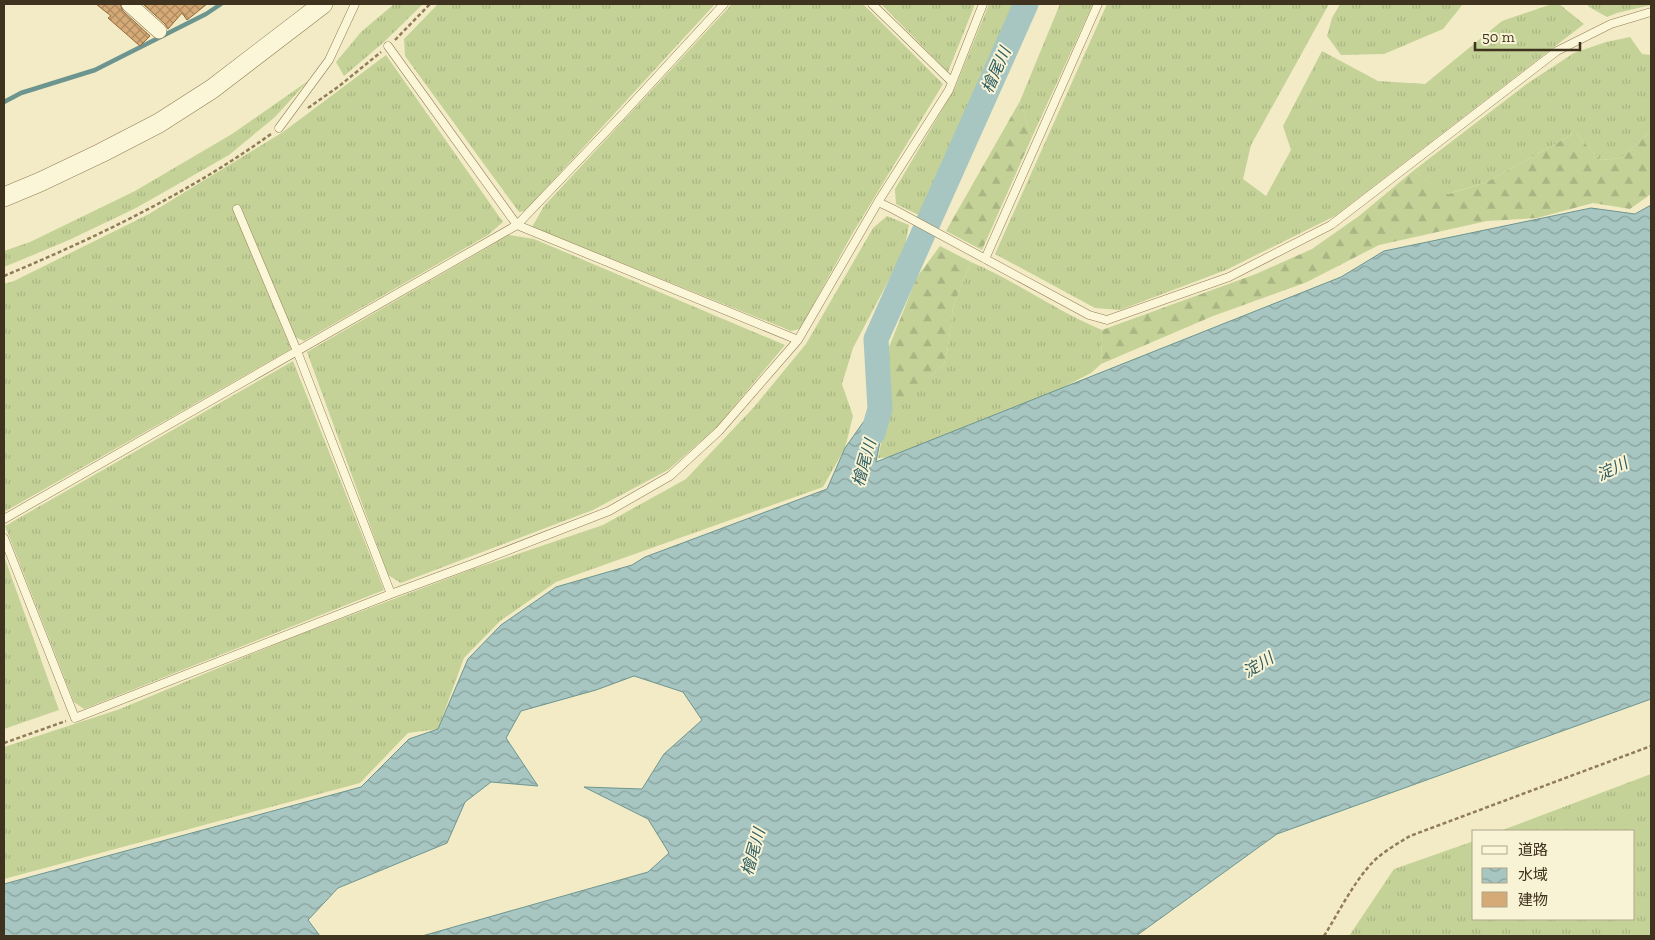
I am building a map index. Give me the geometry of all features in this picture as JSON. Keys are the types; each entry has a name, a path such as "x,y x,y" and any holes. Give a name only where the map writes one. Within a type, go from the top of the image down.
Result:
{"street":[{"path":"129,4 159,30"},
{"path":"4,196 92,157 158,122 212,89 323,4"}],"lane":[{"path":"279,128 329,60 355,4"},
{"path":"4,519 516,225 619,118 724,4"},
{"path":"872,4 952,82"},
{"path":"4,538 75,718 609,511 670,476 719,431 798,340 878,202 949,90 983,4"},
{"path":"985,259 1098,4"},
{"path":"878,202 1089,315 1107,320 1228,278 1331,225 1557,51 1611,24 1651,12"},
{"path":"388,46 516,225 798,340"},
{"path":"237,209 296,351 391,594"}],"path":[{"path":"301,113 338,87 388,46 430,4"},
{"path":"4,276 69,249 134,217 237,158 279,128"},
{"path":"4,743 75,718"},
{"path":"1324,936 1357,882 1372,862 1410,836 1651,746"}],"green space":[{"path":"394,4 423,4 384,42 344,76 336,62 361,32"},
{"path":"438,4 715,4 525,211 519,212 405,56 404,39"},
{"path":"732,4 863,4 943,84 851,236 800,329 791,331 532,227 544,206"},
{"path":"881,4 975,4 948,72"},
{"path":"989,4 1018,4 923,217 896,204 895,189 955,88"},
{"path":"1060,4 1093,4 1032,137 1020,101"},
{"path":"1107,4 1329,4 1251,145 1243,179 1266,196 1291,150 1283,126 1322,51 1378,81 1425,84 1502,21 1552,4 1559,4 1584,24 1335,216 1226,270 1120,310 1095,308 995,254"},
{"path":"1340,4 1463,4 1443,29 1384,54 1341,55 1327,36 1332,18"},
{"path":"1587,4 1651,4 1651,5 1607,17"},
{"path":"1630,37 1642,54 1651,55 1651,131 1621,158 1601,160 1575,133 1485,183 1447,194 1413,171 1528,83 1574,53 1606,42"},
{"path":"386,55 503,222 488,235 304,341 295,337 240,205 233,209 291,349 4,512 4,284 14,281 149,214 283,132"},
{"path":"308,81 275,117 229,155 136,208 69,240 4,267 4,251 30,242 135,191 232,134"},
{"path":"1020,101 1032,137 982,250 946,231"},
{"path":"1651,131 1651,194 1630,209 1593,203 1537,218 1487,221 1379,245 1307,282 1213,316 1101,364 1102,330 1256,274 1312,249 1359,216 1413,171 1448,194 1485,183 1575,133 1601,160 1621,158"},
{"path":"887,216 909,225 904,251 853,348 842,384 853,416 845,448 823,487 556,582 500,621 464,658 438,729 408,733 360,783 4,879 4,747 120,709 288,639 473,569 603,525 686,479 754,407 806,344 873,228"},
{"path":"509,235 534,239 785,345 716,428 668,470 593,510 401,583 388,575 307,352"},
{"path":"940,246 971,262 953,307 944,364 897,406 887,406 887,352 917,277"},
{"path":"971,262 1102,330 1101,364 1091,373 1060,389 894,457 878,458 887,415 887,406 897,405 944,364 953,307"},
{"path":"293,361 384,590 84,709 74,702 5,526"},
{"path":"4,556 59,710 4,729"},
{"path":"1651,774 1651,936 1349,936 1394,869 1472,842 1472,920 1635,920 1635,830 1503,830"}],"water":[{"name":"淀川","path":"1651,205 1651,699 1277,834 1136,936 422,936 648,872 669,853 648,819 584,787 642,789 664,754 702,720 683,692 634,676 596,690 521,711 506,738 538,786 491,782 465,802 447,843 338,888 308,920 320,936 4,936 4,884 361,787 409,739 438,729 468,659 501,625 556,587 632,565 645,557 827,489 845,448 879,400 886,394 887,406 876,462 1341,277 1384,251 1591,208 1635,214"}],"building":[{"path":"96,4 120,4 123,11 150,36 140,46 108,18 111,16"},
{"path":"143,4 207,4 187,20 182,13 168,29"}],"waterway":[{"path":"4,102 21,93 95,70 206,14 221,4"},
{"name":"檜尾川","path":"873,433 880,409 876,339 1026,4"}]}
